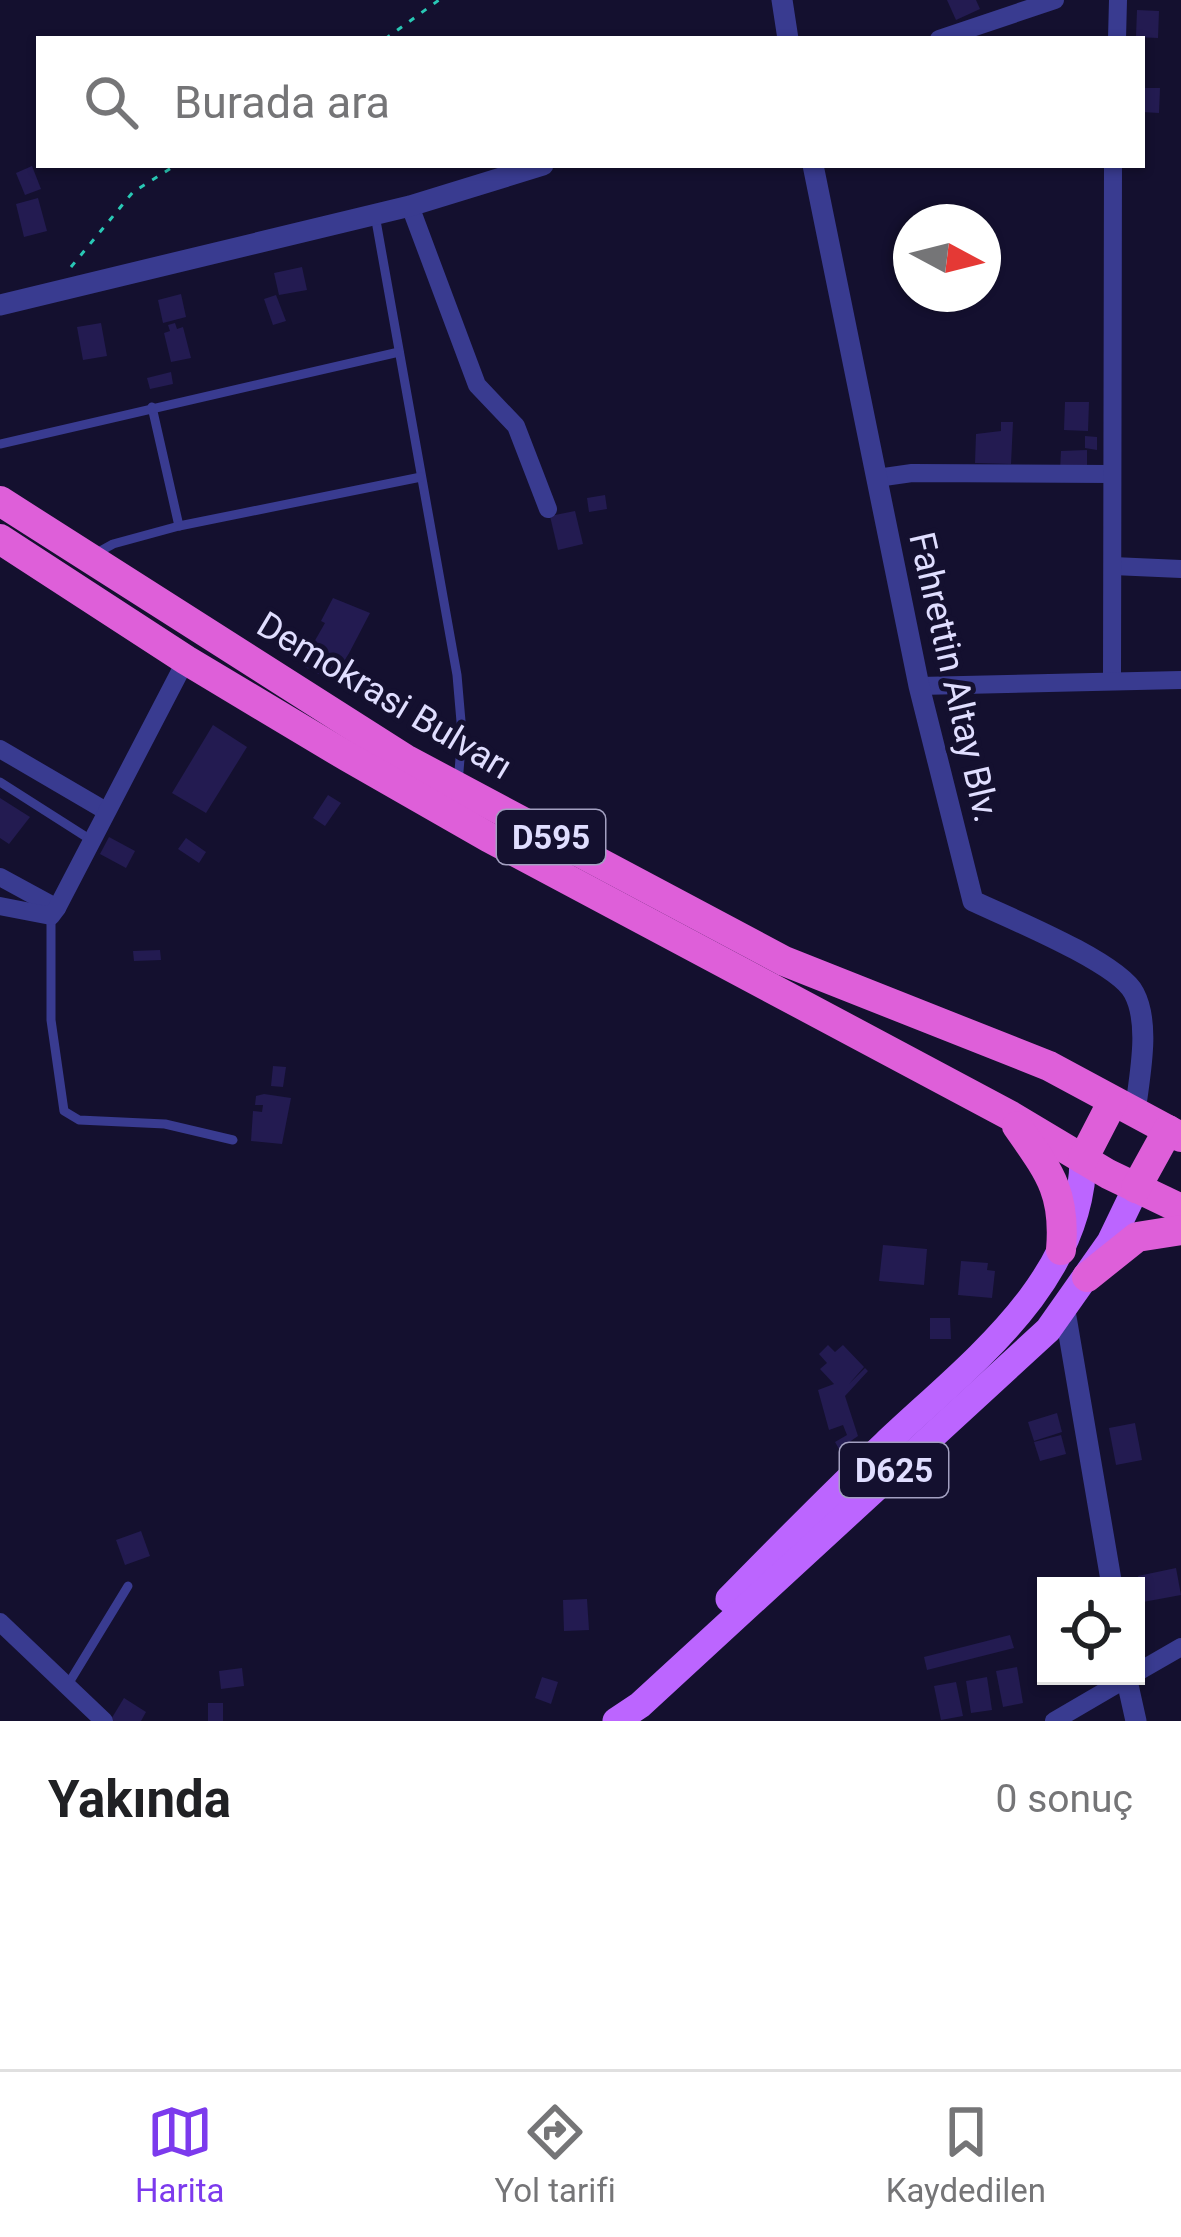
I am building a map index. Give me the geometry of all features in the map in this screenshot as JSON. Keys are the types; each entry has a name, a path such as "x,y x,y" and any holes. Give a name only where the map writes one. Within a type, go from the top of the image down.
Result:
{"highway":[{"name":"Demokrasi Bulvarı","path":"0,501 458,788 784,961 1049,1066 1124,1107"},
{"name":"Demokrasi Bulvarı","path":"0,539 185,660 488,836 1011,1116 1109,1174"},
{"path":"1109,1174 1124,1107"},
{"name":"D595","path":"1124,1107 1174,1134"},
{"path":"1011,1116 1047,1166 1060,1195 1061,1250"},
{"path":"1109,1174 1174,1134"},
{"name":"D595","path":"1109,1174 1181,1209"},
{"path":"1088,1277 1137,1237 1181,1230"}],"main road":[{"name":"D625","path":"614,1721 757,1570 1009,1324 1061,1250 1078,1208 1109,1174"},
{"name":"D625","path":"614,1721 640,1706 1065,1311 1110,1242 1109,1174"}],"street":[{"path":"782,0 788,36"},
{"path":"948,36 1055,0"},
{"path":"1117,36 1118,0"},
{"path":"0,305 410,206 533,168"},
{"name":"Fahrettin Altay Blv.","path":"814,168 919,686 973,901 1102,964 1134,992 1144,1042 1124,1107"},
{"path":"1112,679 1114,168"},
{"path":"410,206 477,385 515,426 548,509"},
{"path":"877,478 912,473 1111,474"},
{"path":"1113,566 1181,568"},
{"path":"54,912 185,660"},
{"path":"919,686 1181,680"},
{"path":"0,749 106,812"},
{"path":"0,877 54,912"},
{"path":"0,906 54,912"},
{"path":"1065,1311 1110,1577"},
{"path":"0,1622 104,1721"},
{"path":"1145,1667 1181,1647"},
{"path":"1054,1721 1115,1685"},
{"path":"1131,1685 1136,1721"}],"lane":[{"path":"376,214 460,704 458,788"},
{"path":"0,444 399,352"},
{"path":"152,406 179,526"},
{"path":"90,559 113,544 179,526 421,477"},
{"path":"0,782 91,840"},
{"path":"54,912 51,1020 64,1111 80,1120 165,1124 233,1140"},
{"path":"67,1686 128,1586"}],"path":[{"path":"389,36 439,0"},
{"path":"50,293 133,192 171,168"}],"building":[{"path":"947,0 976,0 980,9 956,20"},
{"path":"1137,10 1159,11 1158,38 1136,36"},
{"path":"1145,88 1160,88 1159,113 1145,112"},
{"path":"32,166 41,189 25,195 16,173"},
{"path":"38,198 47,231 24,237 16,204"},
{"path":"302,267 307,290 279,295 274,273"},
{"path":"181,294 186,317 163,323 158,300"},
{"path":"276,295 286,321 273,325 264,299"},
{"path":"101,323 107,356 83,360 77,327"},
{"path":"175,323 177,329 183,327 191,358 171,362 164,333"},
{"path":"171,372 173,384 150,389 147,378"},
{"path":"1065,402 1089,402 1088,431 1064,430"},
{"path":"1001,422 1013,422 1011,464 975,463 976,434 1001,431"},
{"path":"1085,436 1097,437 1097,450 1085,448"},
{"path":"1087,450 1087,468 1060,470 1061,451"},
{"path":"605,495 607,509 589,512 587,498"},
{"path":"575,511 583,544 558,550 550,516"},
{"path":"333,598 370,613 334,682 301,665"},
{"path":"213,725 247,747 206,813 172,793"},
{"path":"328,795 341,803 325,826 313,818"},
{"path":"0,798 30,817 9,844 0,838"},
{"path":"109,837 135,851 126,868 100,854"},
{"path":"186,838 206,852 199,863 178,849"},
{"path":"160,950 161,960 134,961 133,951"},
{"path":"273,1066 286,1067 283,1087 271,1086"},
{"path":"256,1096 291,1098 282,1144 251,1141 253,1111 262,1112 263,1105 255,1105"},
{"path":"883,1245 927,1249 924,1285 879,1281"},
{"path":"961,1261 988,1263 987,1270 995,1271 992,1298 958,1295"},
{"path":"930,1318 950,1318 951,1339 930,1339"},
{"path":"828,1345 835,1352 843,1345 864,1367 849,1384 865,1368 868,1371 845,1396 858,1436 839,1449 835,1442 847,1435 843,1425 829,1430 818,1390 834,1384 820,1369 827,1363 819,1354"},
{"path":"1057,1413 1062,1432 1034,1441 1028,1422"},
{"path":"1135,1423 1142,1460 1116,1465 1109,1428"},
{"path":"1061,1435 1066,1454 1040,1461 1034,1442"},
{"path":"141,1531 150,1556 125,1565 116,1540"},
{"path":"1176,1568 1181,1595 1145,1602 1145,1577 1138,1576"},
{"path":"587,1599 589,1630 564,1631 563,1600"},
{"path":"1010,1635 1014,1648 927,1670 924,1657"},
{"path":"1017,1667 1023,1703 1003,1707 996,1671"},
{"path":"242,1668 244,1686 221,1689 219,1671"},
{"path":"542,1677 558,1682 551,1704 535,1698"},
{"path":"987,1677 992,1710 971,1713 966,1681"},
{"path":"956,1682 963,1716 941,1720 934,1686"},
{"path":"124,1698 146,1712 141,1721 110,1721"},
{"path":"208,1703 223,1703 223,1721 208,1721"}]}
